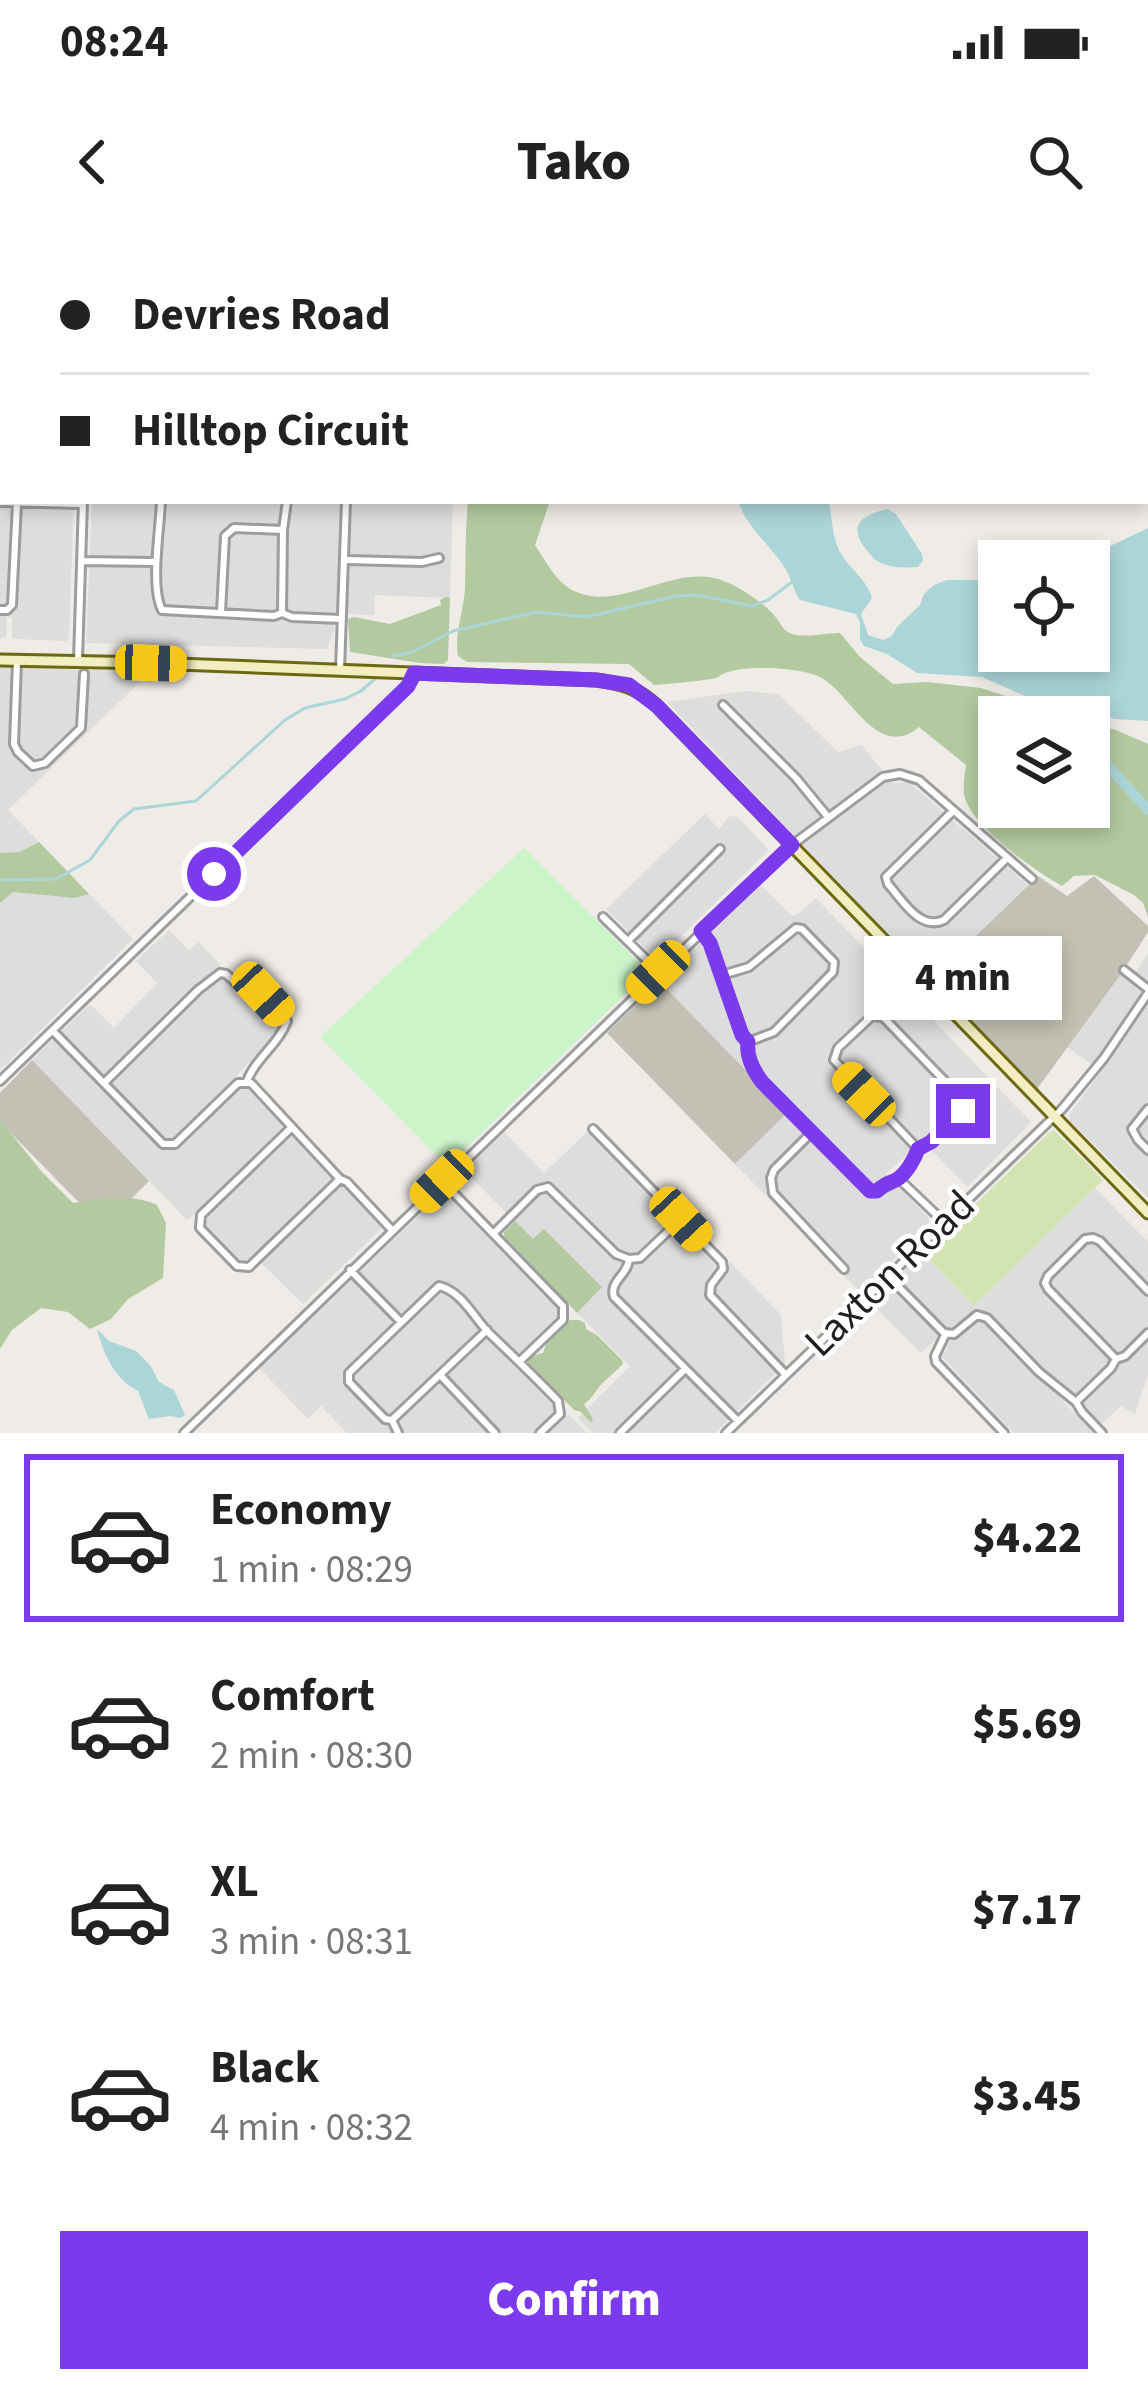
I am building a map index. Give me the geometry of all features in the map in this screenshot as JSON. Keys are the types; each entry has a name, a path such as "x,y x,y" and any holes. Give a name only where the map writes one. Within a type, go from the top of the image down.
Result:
{"street":[{"path":"0,610 12,605 17,504"},
{"path":"78,661 83,504"},
{"path":"161,504 154,562 162,610 341,619"},
{"path":"282,613 286,504"},
{"path":"340,670 346,504"},
{"path":"221,612 224,536 234,528 283,530"},
{"path":"346,560 422,562 439,558"},
{"path":"81,561 154,562"},
{"path":"0,660 596,680 629,685 657,706 1148,1213"},
{"path":"17,661 14,744 33,766 45,763 80,728 84,674"},
{"path":"0,1081 408,686 414,673"},
{"path":"723,705 828,817"},
{"path":"184,1433 792,845 883,777 900,774 919,780 1032,878"},
{"path":"953,811 886,877 924,922 944,920 1007,858"},
{"path":"628,941 720,849"},
{"path":"604,916 658,972"},
{"path":"722,975 749,967 796,928 834,962 833,973 774,1031 748,1042"},
{"path":"701,931 710,943 748,1042 754,1070 870,1191 899,1179 918,1149 963,1111 963,1100 883,1017 872,1016 838,1048 834,1060 918,1149"},
{"path":"1124,970 1148,991"},
{"path":"106,1082 220,974 247,993 263,994 287,1021 247,1081"},
{"name":"Laxton Road","path":"727,1433 1055,1117 1080,1090 1148,991"},
{"path":"53,1031 170,1146 238,1083 247,1081"},
{"path":"247,1081 392,1230"},
{"path":"1148,1109 1132,1129 1148,1150"},
{"path":"291,1128 201,1215 200,1228 237,1266 249,1267 340,1180"},
{"path":"593,1130 722,1262 721,1275 709,1290 713,1299 786,1375"},
{"path":"811,1133 774,1170 773,1193 844,1268"},
{"path":"899,1179 944,1222"},
{"path":"442,1181 565,1311 563,1320 520,1361"},
{"path":"493,1234 537,1190 548,1187 616,1254 629,1259 640,1258 681,1219"},
{"path":"1116,1359 1048,1289 1048,1276 1085,1239 1093,1238 1148,1291"},
{"path":"629,1259 613,1286 614,1297 738,1421"},
{"path":"350,1270 400,1321"},
{"path":"888,1276 946,1334 954,1334 972,1316 982,1315 1076,1402 1102,1433"},
{"path":"392,1420 385,1419 349,1382 349,1373 434,1288 446,1286 560,1406 560,1414 540,1433"},
{"path":"392,1420 487,1330"},
{"path":"1076,1402 1148,1333"},
{"path":"946,1334 934,1356 936,1362 1004,1433"},
{"path":"620,1433 684,1370"},
{"path":"441,1376 496,1433"},
{"path":"392,1420 398,1433"}],"shaded area":[{"path":"0,504 74,504 69,638 12,639 12,617 7,617 6,637 0,639"},
{"path":"92,504 453,504 450,598 375,595 374,615 335,614 327,649 86,643"},
{"path":"0,667 150,672 8,810 133,939 0,1070"},
{"path":"745,691 778,694 838,752 862,745 892,783 910,783 1028,885 931,979 667,702"},
{"path":"705,814 719,829 729,816 738,817 767,852 661,956 654,957 606,909"},
{"path":"1038,876 1067,896 1094,876 1148,926 1148,932 1037,1089 931,979"},
{"path":"761,885 792,916 816,898 1031,1122 967,1187 923,1141 886,1174 929,1223 861,1293 735,1164 786,1113 660,982"},
{"path":"169,930 189,951 198,942 221,965 216,971 236,993 259,999 282,1022 236,1077 384,1226 303,1304 253,1255 241,1261 195,1214 187,1220 32,1060 90,1004 114,1028 157,983 136,961"},
{"path":"1148,953 1148,1198 1070,1121 1069,1115 1101,1071 1067,1047 1121,974 1131,980"},
{"path":"660,982 787,1113 735,1164 607,1033"},
{"path":"32,1060 149,1181 103,1227 0,1122 0,1093"},
{"path":"504,1132 544,1173 587,1132 717,1267 731,1263 781,1315 785,1364 715,1433 593,1433 578,1418 630,1366 577,1313 601,1287 544,1229 533,1240 464,1170"},
{"path":"1095,1188 1148,1242 1148,1375 1135,1414 1121,1406 1101,1424 1056,1377 1048,1385 1093,1433 1014,1433 941,1356 948,1349 938,1338 921,1353 868,1300 920,1250 974,1306"},
{"path":"444,1192 559,1311 511,1361 564,1417 569,1415 587,1433 347,1433 321,1406 308,1419 259,1368"}],"green space":[{"path":"468,504 549,504 535,545 559,579 579,593 610,596 708,577 760,602 789,633 840,633 893,684 927,682 981,688 1005,696 978,696 978,820 964,791 966,765 919,727 904,735 878,731 813,674 748,668 711,679 654,685 629,664 467,662 458,656 465,588"},
{"path":"445,597 450,598 448,660 444,664 350,652 348,619 390,624 441,605"},
{"path":"1110,728 1148,744 1148,917 1134,895 1095,875 1074,876 1062,886 985,828 1110,828"},
{"path":"39,842 89,894 75,898 13,892 0,903 0,853 20,852"},
{"path":"524,848 648,972 447,1166 320,1037"},
{"path":"0,1120 73,1203 136,1199 157,1205 166,1223 163,1278 128,1299 111,1319 90,1329 68,1312 41,1308 12,1330 0,1349"},
{"path":"1051,1131 1103,1180 974,1306 924,1254"},
{"path":"515,1221 533,1239 544,1229 602,1287 577,1313 504,1236"},
{"path":"570,1320 579,1320 623,1364 584,1404 591,1423 528,1363 529,1357 543,1353"}],"water":[{"path":"739,504 829,504 839,550 872,598 861,614 868,635 883,640 892,636 934,585 978,580 978,672 1110,672 1110,546 1148,528 1148,721 1110,718 1110,696 1025,696 982,677 917,673 864,646 856,614 800,600 786,569"},
{"path":"888,509 922,554 918,567 879,562 860,540 861,521"},
{"path":"97,1329 109,1341 136,1351 159,1382 174,1390 185,1415 149,1419 138,1391 112,1366"}],"waterway":[{"path":"393,656 412,652 453,631 537,612 586,617 697,595 752,606 792,582"},
{"path":"0,880 56,879 90,860 134,809 196,801 285,720 305,708 345,699 377,677"},
{"path":"1110,768 1148,810"}],"route":[{"path":"214,874 408,686 414,673 629,685 645,694 792,845 701,931 710,943 762,1082 870,1191 899,1179 918,1149 963,1111"}]}
